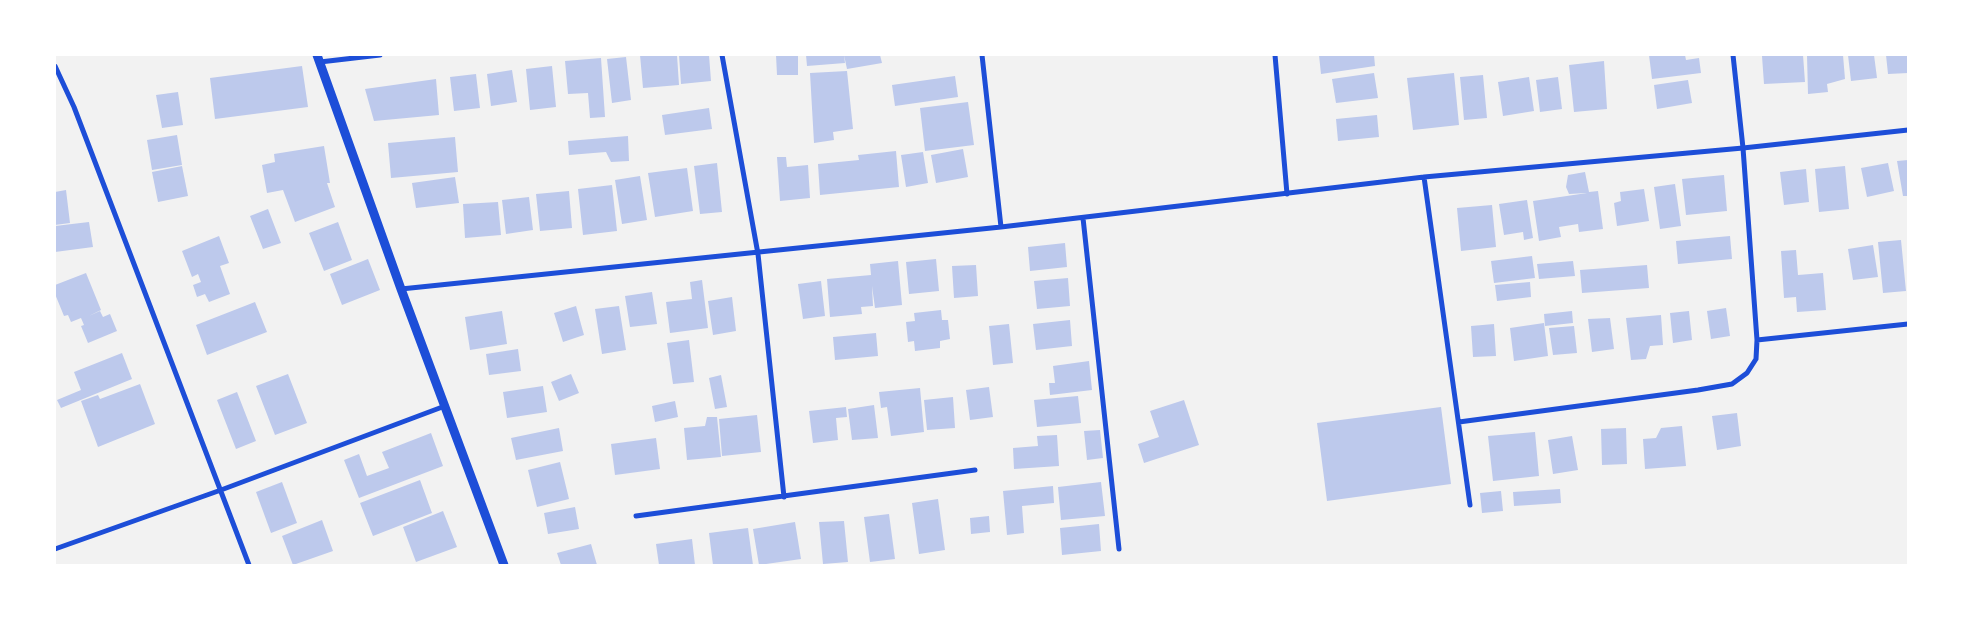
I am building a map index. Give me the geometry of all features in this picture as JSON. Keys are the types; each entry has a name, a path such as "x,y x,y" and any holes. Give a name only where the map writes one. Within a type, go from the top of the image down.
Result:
{"street":[{"path":"380,55 318,58 401,289 504,565"},
{"path":"722,55 758,254 784,497"},
{"path":"982,55 1001,227"},
{"path":"1275,55 1287,194"},
{"path":"1459,422 1698,390 1732,384 1748,373 1756,359 1757,340 1743,148 1733,55"},
{"path":"55,66 74,106 249,565"},
{"path":"401,289 758,254 1083,218 1424,177 1743,148 1908,130"},
{"path":"1424,177 1470,505"},
{"path":"1083,218 1119,549"},
{"path":"1757,340 1908,324"},
{"path":"55,549 221,490 445,406"},
{"path":"636,516 975,470"}],"building":[{"path":"640,55 677,55 679,85 643,88"},
{"path":"679,55 709,55 711,81 681,84"},
{"path":"776,55 798,55 798,75 777,75"},
{"path":"806,55 844,55 845,63 807,66"},
{"path":"844,55 880,55 882,63 847,69"},
{"path":"1319,55 1374,55 1375,66 1321,74"},
{"path":"1649,55 1685,55 1686,60 1699,58 1701,73 1652,79"},
{"path":"1803,55 1805,82 1764,84 1762,56"},
{"path":"1807,55 1843,55 1845,79 1827,84 1828,92 1808,94"},
{"path":"1848,55 1874,55 1877,78 1851,81"},
{"path":"1886,55 1908,55 1908,73 1888,74"},
{"path":"626,57 631,100 612,103 607,59"},
{"path":"601,58 605,117 590,118 588,93 568,94 565,61"},
{"path":"1604,61 1607,109 1574,112 1569,65"},
{"path":"302,66 308,107 215,119 210,78"},
{"path":"552,66 556,107 530,110 526,69"},
{"path":"512,70 517,102 491,106 487,74"},
{"path":"847,71 853,129 833,132 834,140 814,143 810,73"},
{"path":"1374,73 1378,98 1336,103 1332,79"},
{"path":"1454,73 1459,125 1413,130 1407,78"},
{"path":"476,74 480,108 454,111 450,77"},
{"path":"1483,75 1487,118 1464,120 1460,77"},
{"path":"955,76 958,97 895,106 892,85"},
{"path":"1529,77 1534,111 1503,116 1498,82"},
{"path":"1558,77 1562,109 1540,112 1536,80"},
{"path":"436,79 439,115 374,121 365,89"},
{"path":"1688,80 1692,103 1657,109 1654,85"},
{"path":"178,92 183,125 162,128 156,95"},
{"path":"968,102 974,145 925,151 920,108"},
{"path":"709,108 712,129 665,135 662,115"},
{"path":"1377,115 1379,137 1338,141 1336,119"},
{"path":"177,135 182,165 152,170 147,140"},
{"path":"628,136 629,161 611,162 606,152 569,155 568,141"},
{"path":"455,137 458,172 391,178 388,143"},
{"path":"324,146 330,183 327,183 335,207 295,222 283,190 267,193 262,165 275,162 274,154"},
{"path":"963,149 968,177 936,183 931,155"},
{"path":"896,151 899,187 820,195 818,164 859,160 858,155"},
{"path":"923,152 928,183 906,187 901,155"},
{"path":"777,157 786,157 787,167 808,165 810,198 780,201"},
{"path":"1908,160 1908,196 1903,196 1897,161"},
{"path":"717,163 722,212 700,214 694,166"},
{"path":"1888,163 1894,191 1867,197 1861,168"},
{"path":"182,166 188,196 158,202 152,172"},
{"path":"1845,166 1849,209 1819,212 1815,169"},
{"path":"687,168 693,211 655,217 648,173"},
{"path":"1806,169 1809,202 1784,205 1780,172"},
{"path":"1585,172 1589,192 1598,191 1603,229 1579,232 1578,224 1559,227 1561,237 1539,241 1533,201 1587,193 1569,194 1566,187 1568,175"},
{"path":"1724,175 1727,211 1686,215 1682,179"},
{"path":"640,176 647,220 622,224 615,180"},
{"path":"455,177 459,203 416,208 412,183"},
{"path":"1675,184 1681,226 1660,229 1654,187"},
{"path":"612,185 617,231 583,235 578,189"},
{"path":"1644,189 1649,221 1617,226 1614,203 1621,201 1620,192"},
{"path":"66,190 70,223 55,225 55,192"},
{"path":"569,191 572,228 540,231 536,194"},
{"path":"529,197 533,230 506,234 502,200"},
{"path":"1527,200 1533,238 1524,240 1523,232 1504,235 1499,204"},
{"path":"498,202 501,235 465,238 463,204"},
{"path":"1492,205 1496,247 1461,251 1457,208"},
{"path":"268,209 281,243 263,249 250,216"},
{"path":"89,222 93,247 55,252 55,226"},
{"path":"338,222 352,260 324,271 309,233"},
{"path":"219,236 229,263 220,266 230,294 209,302 205,294 197,297 193,285 201,282 198,274 192,277 182,251"},
{"path":"1730,236 1732,259 1678,264 1676,241"},
{"path":"1901,240 1906,291 1883,293 1878,242"},
{"path":"1065,243 1067,267 1030,271 1028,247"},
{"path":"1873,245 1878,277 1853,280 1848,249"},
{"path":"1796,250 1798,275 1823,273 1826,310 1797,312 1796,297 1784,298 1781,251"},
{"path":"1532,256 1535,278 1494,283 1491,261"},
{"path":"368,259 380,290 342,305 330,274"},
{"path":"936,259 939,291 909,294 906,262"},
{"path":"898,261 902,305 875,308 872,286 873,306 861,307 862,314 830,317 827,279 871,275 870,264"},
{"path":"1573,261 1575,276 1539,279 1537,264"},
{"path":"976,265 978,296 954,298 952,266"},
{"path":"1647,265 1649,288 1582,293 1580,270"},
{"path":"86,273 101,310 89,316 100,311 103,317 110,314 117,331 88,343 81,326 84,325 81,318 71,322 68,315 64,316 55,294 55,285"},
{"path":"1068,278 1070,306 1037,309 1034,281"},
{"path":"702,280 708,328 670,333 666,302 692,299 690,282"},
{"path":"821,281 825,316 803,319 798,284"},
{"path":"1530,282 1531,297 1497,301 1495,285"},
{"path":"652,292 657,324 630,327 625,296"},
{"path":"732,297 736,331 713,335 708,301"},
{"path":"255,302 267,332 207,355 196,325"},
{"path":"576,306 584,335 563,342 554,313"},
{"path":"619,306 626,350 602,354 595,309"},
{"path":"1726,308 1730,336 1711,339 1707,311"},
{"path":"941,310 942,320 948,320 950,339 940,341 940,348 915,351 914,341 908,342 906,322 915,321 914,313"},
{"path":"502,311 507,344 470,350 465,317"},
{"path":"1572,311 1573,323 1545,326 1544,314"},
{"path":"1689,311 1692,340 1673,343 1670,313"},
{"path":"1661,315 1663,345 1650,346 1646,359 1631,360 1626,318"},
{"path":"1610,318 1614,349 1592,352 1588,319"},
{"path":"1070,320 1072,346 1036,350 1033,324"},
{"path":"1544,323 1548,356 1514,361 1510,328"},
{"path":"1009,324 1013,363 993,365 989,326"},
{"path":"1494,324 1496,356 1473,357 1471,326"},
{"path":"1574,326 1577,353 1553,355 1549,328"},
{"path":"876,333 878,356 835,360 833,337"},
{"path":"689,340 694,382 673,384 667,343"},
{"path":"518,349 521,371 489,375 486,354"},
{"path":"122,353 132,379 61,408 57,400 81,390 74,372"},
{"path":"1089,361 1092,390 1050,395 1049,383 1055,383 1053,366"},
{"path":"288,374 307,423 275,435 256,386"},
{"path":"571,374 579,393 559,401 551,382"},
{"path":"721,375 727,407 715,409 709,378"},
{"path":"140,384 155,424 98,447 81,401 98,395 100,399"},
{"path":"543,386 547,412 507,418 503,392"},
{"path":"989,387 993,417 970,420 966,390"},
{"path":"920,388 924,432 891,436 887,407 881,408 879,392"},
{"path":"237,392 256,441 236,449 217,400"},
{"path":"1078,396 1081,423 1037,427 1034,400"},
{"path":"953,397 955,428 927,430 924,400"},
{"path":"1184,400 1199,445 1144,463 1138,444 1159,437 1150,411"},
{"path":"675,401 678,417 655,422 652,406"},
{"path":"874,405 878,438 852,440 848,409"},
{"path":"846,407 847,417 836,418 838,440 813,443 809,411"},
{"path":"1441,407 1451,484 1327,501 1317,423"},
{"path":"1737,413 1741,446 1717,450 1712,416"},
{"path":"757,415 761,452 722,456 719,419"},
{"path":"707,417 717,417 721,457 687,460 684,428 705,426"},
{"path":"1682,426 1686,466 1645,469 1643,439 1656,438 1661,428"},
{"path":"559,428 563,451 516,460 511,438"},
{"path":"1626,428 1627,464 1602,465 1601,429"},
{"path":"1100,430 1103,458 1087,460 1084,431"},
{"path":"1535,432 1539,476 1493,481 1488,436"},
{"path":"431,433 443,466 359,498 344,460 359,454 367,476 389,468 382,452"},
{"path":"1057,435 1059,466 1014,469 1013,448 1038,446 1037,436"},
{"path":"1572,436 1578,470 1553,474 1548,440"},
{"path":"656,438 660,469 615,475 611,444"},
{"path":"560,462 569,499 537,507 528,470"},
{"path":"420,480 432,513 373,536 360,503"},
{"path":"282,482 297,523 271,533 256,492"},
{"path":"1101,482 1105,516 1061,520 1058,487"},
{"path":"1053,486 1054,503 1022,506 1024,533 1007,535 1003,491"},
{"path":"1560,489 1561,503 1514,506 1513,492"},
{"path":"1501,491 1503,511 1482,513 1480,493"},
{"path":"938,499 945,550 919,554 912,503"},
{"path":"575,507 579,529 548,534 544,513"},
{"path":"443,511 457,547 416,562 403,527"},
{"path":"889,514 895,559 870,562 864,517"},
{"path":"989,516 990,532 971,534 970,518"},
{"path":"322,520 333,551 293,565 282,536"},
{"path":"844,521 848,562 823,564 819,522"},
{"path":"795,522 801,559 759,565 753,529"},
{"path":"1099,524 1101,551 1062,555 1060,528"},
{"path":"748,528 753,565 713,565 709,533"},
{"path":"692,539 695,565 659,565 656,544"},
{"path":"591,544 597,565 561,565 557,553"}]}
